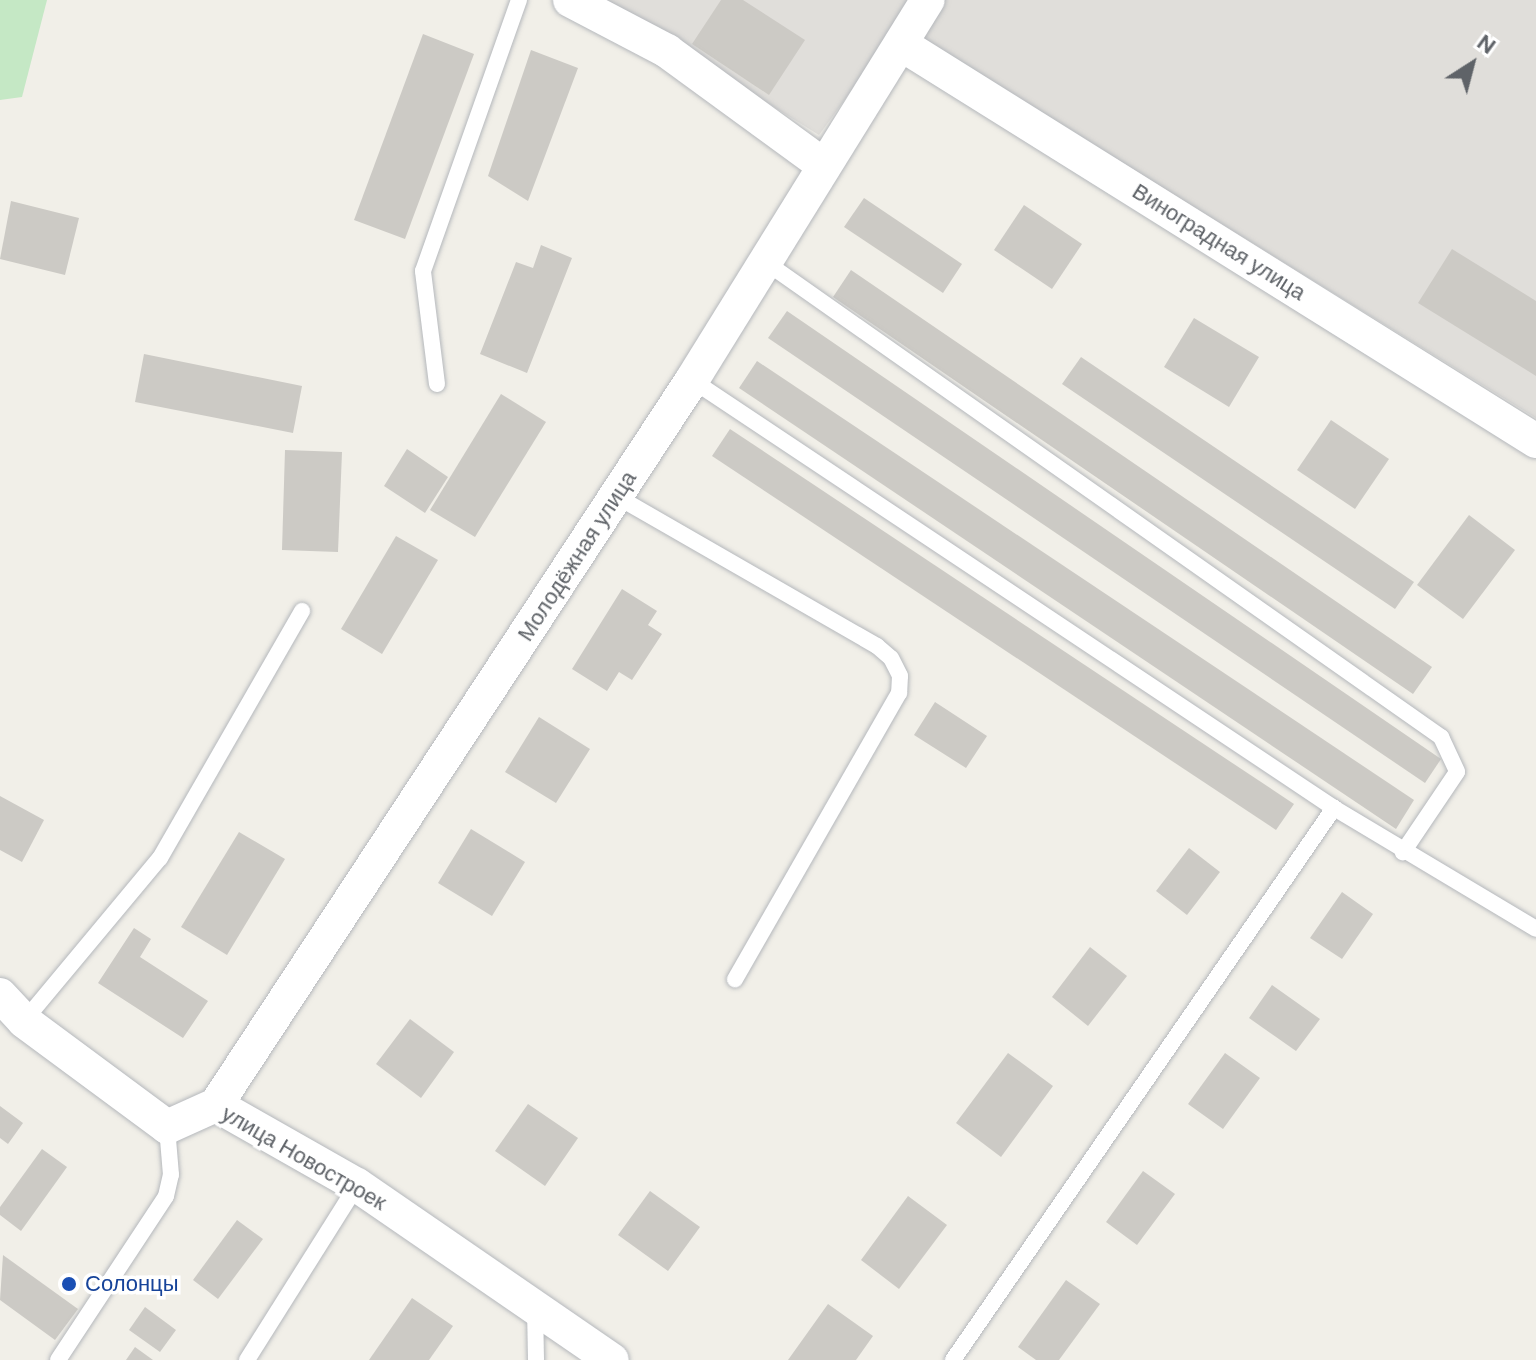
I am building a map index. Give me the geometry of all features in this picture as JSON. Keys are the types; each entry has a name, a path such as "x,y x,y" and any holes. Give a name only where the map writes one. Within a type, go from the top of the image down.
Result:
{"street":[{"path":"570,0 667,51 822,164"},
{"name":"Молодёжная улица","path":"216,1105 692,380 822,164 928,0"},
{"name":"Виноградная улица","path":"901,44 1536,441"},
{"path":"0,995 24,1021 167,1127"},
{"name":"улица Новостроек","path":"167,1127 216,1105 357,1185 612,1360"}],"lane":[{"path":"437,384 423,271 519,0"},
{"path":"763,261 1441,737 1457,772 1403,852"},
{"path":"692,380 1334,808 1536,929"},
{"path":"616,496 877,646 891,658 900,676 899,693 735,979"},
{"path":"24,1021 160,858 302,611"},
{"path":"953,1360 1334,808"},
{"path":"58,1360 166,1196 171,1175 167,1127"},
{"path":"247,1360 357,1185"},
{"path":"535,1305 536,1360"}],"shaded area":[{"path":"603,0 1536,0 1536,418 899,25 819,135"}],"green space":[{"path":"0,0 47,0 22,97 0,100"}],"building":[{"path":"721,0 743,0 805,40 769,95 692,44"},
{"path":"423,34 474,54 405,239 354,220"},
{"path":"531,50 578,68 528,201 488,176"},
{"path":"864,198 962,264 943,293 844,227"},
{"path":"11,201 79,218 65,275 0,259"},
{"path":"1024,205 1082,244 1052,289 994,250"},
{"path":"541,245 572,258 527,373 480,354 516,262 533,268"},
{"path":"1452,249 1536,301 1536,376 1418,303"},
{"path":"851,270 1432,667 1413,694 833,297"},
{"path":"787,311 1441,759 1425,783 768,338"},
{"path":"1194,318 1259,357 1229,407 1164,367"},
{"path":"144,354 302,386 293,433 135,402"},
{"path":"1081,357 1414,582 1395,609 1062,384"},
{"path":"757,361 1414,800 1396,829 739,388"},
{"path":"501,394 546,422 475,537 430,510"},
{"path":"1331,420 1389,459 1355,509 1297,470"},
{"path":"730,429 1294,804 1276,830 712,456"},
{"path":"407,449 448,477 425,513 384,486"},
{"path":"285,450 342,452 338,552 282,550"},
{"path":"1469,515 1515,550 1463,619 1417,585"},
{"path":"396,536 438,560 382,654 341,629"},
{"path":"622,589 657,611 648,625 662,634 632,680 619,672 607,691 572,669"},
{"path":"935,702 987,736 966,768 914,735"},
{"path":"539,717 590,749 556,803 505,772"},
{"path":"0,796 44,820 22,862 0,850"},
{"path":"471,829 525,862 492,916 438,883"},
{"path":"239,832 285,859 227,955 181,927"},
{"path":"1189,848 1220,872 1187,915 1156,891"},
{"path":"1342,892 1373,914 1342,959 1310,938"},
{"path":"134,928 151,939 140,957 208,1001 183,1038 98,983"},
{"path":"1090,947 1127,976 1088,1026 1052,997"},
{"path":"1272,985 1320,1019 1296,1051 1249,1018"},
{"path":"410,1019 454,1052 421,1098 376,1064"},
{"path":"1008,1053 1053,1086 1001,1157 956,1123"},
{"path":"1225,1053 1260,1078 1223,1129 1188,1104"},
{"path":"528,1104 578,1138 545,1186 495,1151"},
{"path":"0,1106 23,1123 8,1144 0,1138"},
{"path":"42,1149 67,1167 21,1231 0,1215 0,1207"},
{"path":"1143,1171 1175,1194 1137,1245 1106,1222"},
{"path":"650,1191 700,1227 668,1271 618,1235"},
{"path":"908,1196 947,1225 899,1289 861,1260"},
{"path":"237,1220 263,1239 218,1299 193,1280"},
{"path":"3,1255 78,1309 55,1340 0,1300"},
{"path":"1066,1280 1100,1304 1059,1360 1036,1360 1018,1347"},
{"path":"412,1298 453,1326 429,1360 369,1360"},
{"path":"828,1304 873,1336 856,1360 788,1360"},
{"path":"145,1307 176,1330 160,1352 129,1330"},
{"path":"135,1347 153,1360 126,1360"}],"place":[{"name":"Солонцы","path":"69,1284"}]}
